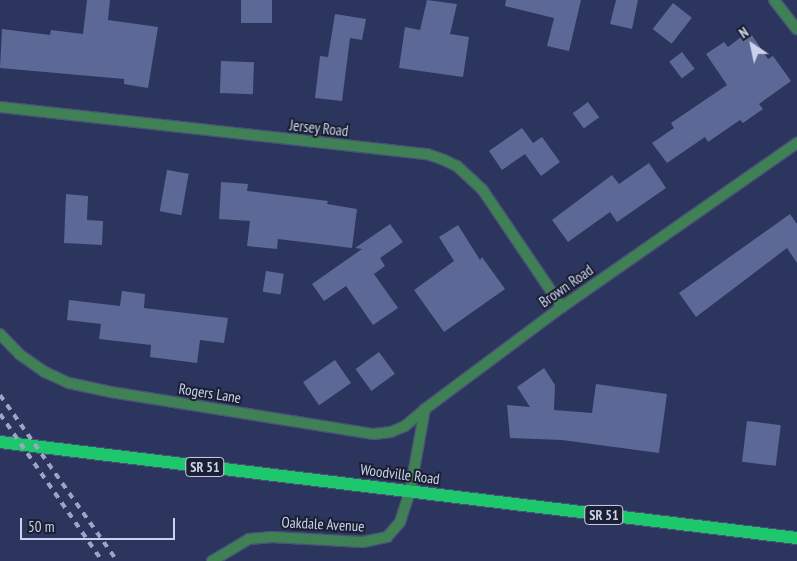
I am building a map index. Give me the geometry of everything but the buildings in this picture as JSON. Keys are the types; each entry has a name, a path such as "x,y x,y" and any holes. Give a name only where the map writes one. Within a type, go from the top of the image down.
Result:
{"main road":[{"name":"Woodville Road","path":"0,442 797,538"}],"street":[{"path":"774,0 797,29"},
{"name":"Jersey Road","path":"0,108 427,154 444,160 457,166 482,190 562,307"},
{"name":"Brown Road","path":"425,409 562,307 797,143"},
{"name":"Rogers Lane","path":"0,334 18,354 45,372 69,382 111,392 374,434 391,432 405,426 425,409"},
{"path":"410,492 425,409"},
{"name":"Oakdale Avenue","path":"212,561 249,539 272,537 363,542 386,537 400,522 410,492"}],"railway":[{"path":"0,395 117,561"},
{"path":"0,414 102,561"}]}
